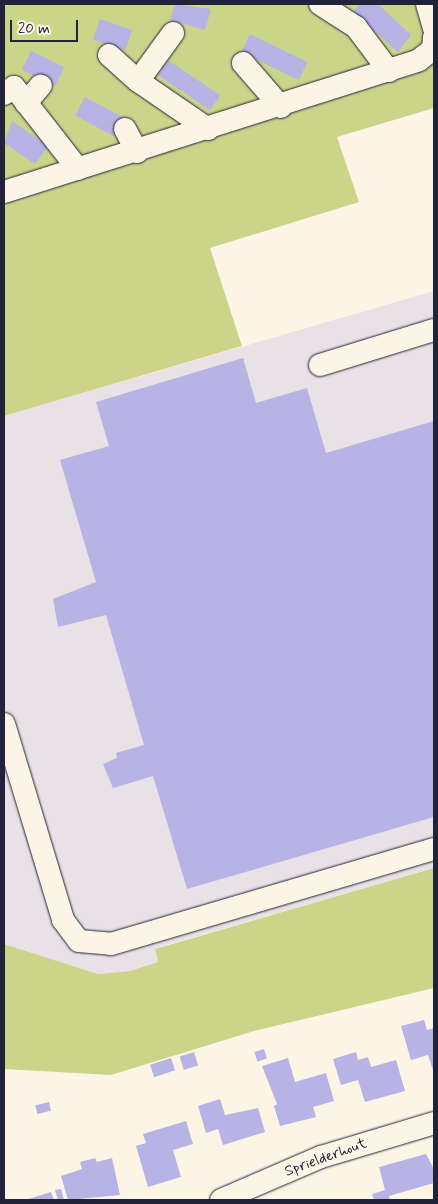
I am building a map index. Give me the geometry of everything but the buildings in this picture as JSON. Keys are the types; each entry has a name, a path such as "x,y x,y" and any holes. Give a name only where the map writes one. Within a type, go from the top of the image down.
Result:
{"street":[{"path":"320,4 356,27 389,71"},
{"path":"427,4 434,28"},
{"path":"138,80 173,33"},
{"path":"4,192 44,172 78,169 137,152 389,71 419,60 432,49 434,37"},
{"path":"109,55 138,80 208,129"},
{"path":"243,63 281,107"},
{"path":"26,103 41,85"},
{"path":"4,94 14,87 78,169"},
{"path":"125,129 137,152"},
{"path":"320,365 434,330"},
{"path":"4,724 63,920 79,941 111,944 434,849"},
{"name":"Sprielderhout","path":"221,1200 321,1156 434,1123"}],"shaded area":[{"path":"434,291 434,868 156,948 158,962 130,971 98,974 4,944 4,416"}],"green space":[{"path":"4,4 427,4 434,48 434,108 337,137 359,202 210,248 242,346 4,416"},
{"path":"434,868 434,988 254,1031 111,1075 4,1069 4,944 98,974 130,971 158,962 155,949"}]}
